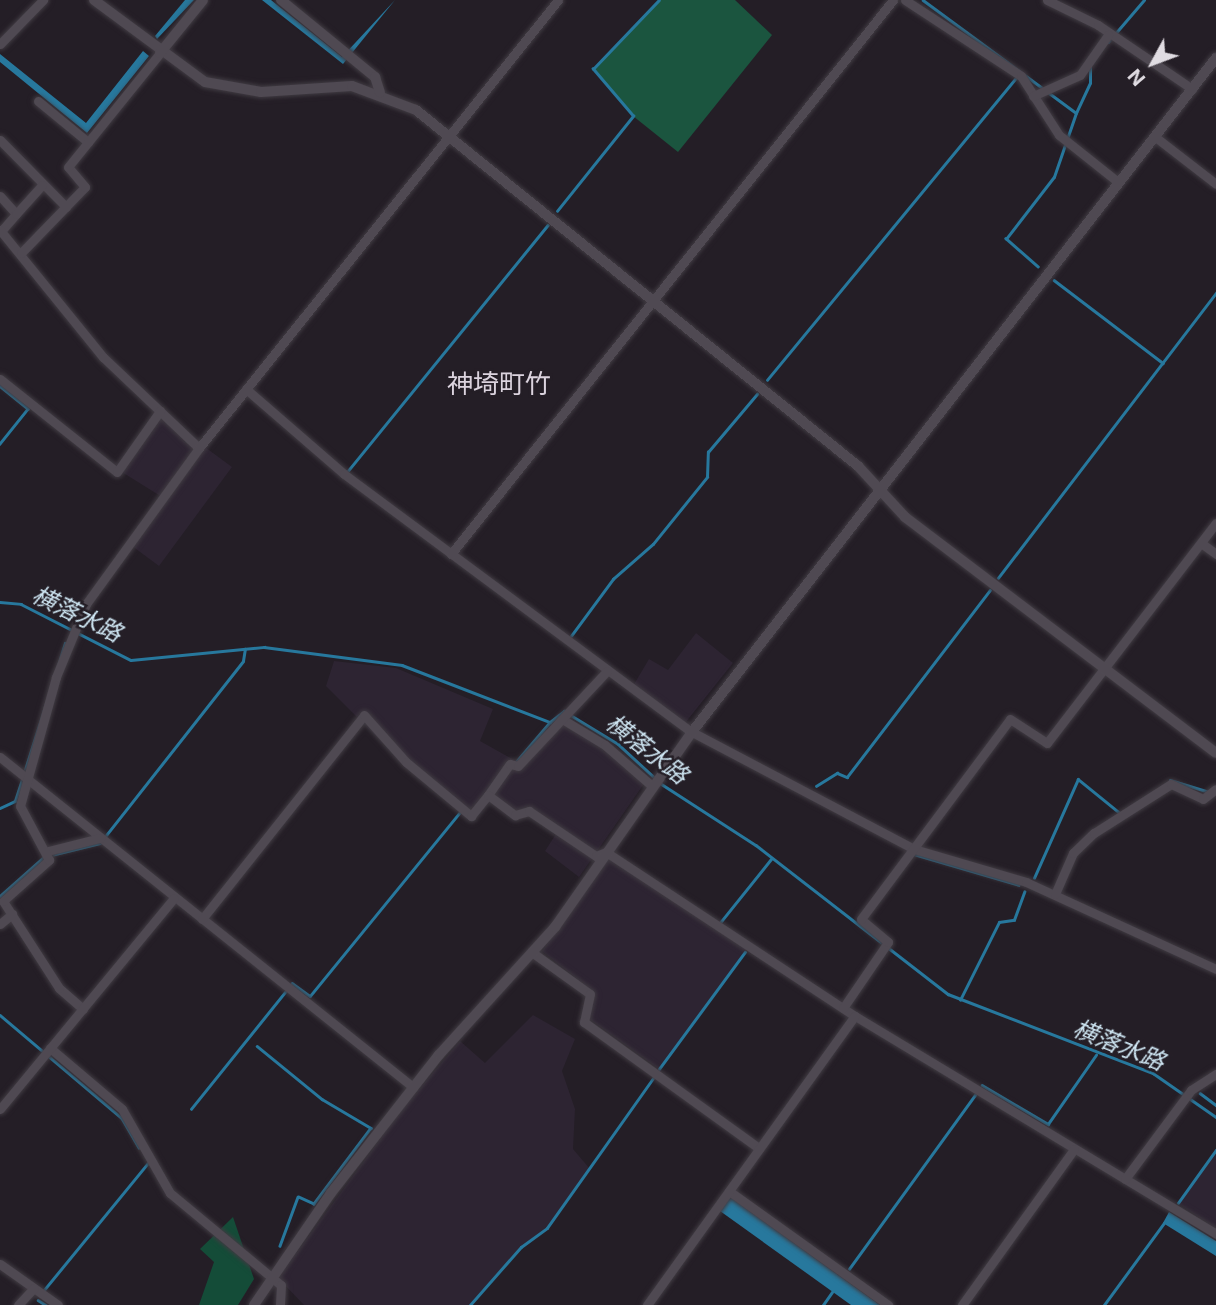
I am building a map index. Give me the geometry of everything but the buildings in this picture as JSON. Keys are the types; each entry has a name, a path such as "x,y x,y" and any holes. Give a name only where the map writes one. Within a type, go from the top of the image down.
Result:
{"street":[{"path":"0,44 43,0"},
{"path":"94,0 160,53 229,90 352,86 380,92 449,136 880,489 905,517 1216,753"},
{"path":"21,253 85,187 68,167 204,0"},
{"path":"281,0 375,77 380,92"},
{"path":"83,1009 59,988 3,901 49,860 48,851 20,806 56,677 76,638 86,604 199,448 558,0"},
{"path":"451,554 893,0"},
{"path":"1047,0 1112,37 1192,89"},
{"path":"912,1 1015,72 1059,135 1118,182"},
{"path":"1034,96 1080,75 1112,37"},
{"path":"254,1305 413,1087 533,953 692,732 1216,58"},
{"path":"38,101 88,142"},
{"path":"1154,136 1216,184"},
{"path":"0,140 66,207"},
{"path":"42,185 0,230 103,357 199,448"},
{"path":"0,196 16,214"},
{"path":"0,379 117,472 160,411"},
{"path":"246,389 451,554 692,732 914,849 1055,894 1216,969"},
{"path":"843,1008 888,942 861,919 1010,719 1047,743 1216,523"},
{"path":"1201,543 1216,554"},
{"path":"202,919 364,715 406,762 471,816 514,765 607,671"},
{"path":"566,715 655,782"},
{"path":"0,757 413,1087"},
{"path":"1055,894 1073,853 1094,833 1171,784 1203,799 1216,789"},
{"path":"488,795 515,815 529,811 596,856 606,852"},
{"path":"48,851 104,841"},
{"path":"606,852 855,1016 1216,1234"},
{"path":"0,1110 174,898"},
{"path":"0,923 12,914"},
{"path":"533,953 590,995 584,1022 759,1148"},
{"path":"647,1305 855,1016"},
{"path":"50,1048 122,1109 170,1193 281,1285 280,1305"},
{"path":"1125,1179 1191,1090 1216,1074"},
{"path":"962,1305 1074,1149"},
{"path":"729,1191 888,1305"},
{"path":"0,1264 58,1305"},
{"path":"18,1305 34,1288"}],"shaded area":[{"path":"156,411 232,467 159,566 128,543 162,497 117,469"},
{"path":"696,633 733,663 685,723 633,686 649,659 668,670"},
{"path":"334,661 396,668 493,709 480,741 516,761 558,713 648,778 579,877 545,851 556,834 528,815 513,817 489,799 471,820 404,764 326,686"},
{"path":"613,853 749,946 659,1069 588,1018 595,993 542,951"},
{"path":"533,1015 575,1039 562,1071 575,1109 573,1149 590,1169 547,1228 521,1247 470,1305 304,1305 278,1278 403,1108 460,1041 485,1063"},
{"path":"1216,1150 1216,1229 1178,1203"}],"green space":[{"path":"659,0 735,0 772,35 678,152 633,116 593,69"},
{"path":"233,1217 254,1279 238,1305 199,1305 214,1262 200,1249"}],"water":[{"path":"185,0 194,0 157,39 155,36"},
{"path":"262,0 271,0 342,57 395,0 343,64"},
{"path":"143,51 149,56 87,133 0,62 0,54 86,123"},
{"path":"730,1197 880,1305 851,1305 720,1211"},
{"path":"1169,1212 1216,1241 1216,1256 1163,1223"}],"waterway":[{"path":"557,211 633,116 593,69 659,0"},
{"path":"923,0 1076,113 1090,83 1090,67"},
{"path":"1108,42 1144,0"},
{"path":"767,380 1017,77"},
{"path":"1038,267 1006,239 1054,177 1076,113"},
{"path":"347,472 548,225"},
{"path":"1054,280 1163,363"},
{"path":"998,578 1216,293"},
{"path":"0,386 28,409 0,444"},
{"path":"571,636 613,579 653,544 707,477 708,452 757,394"},
{"path":"816,786 837,773 847,777 990,590"},
{"name":"横落水路","path":"0,602 21,604 131,660 264,647 402,665 550,722 564,711 618,744 655,778"},
{"path":"24,773 65,643"},
{"path":"51,855 100,843 243,661 245,649"},
{"path":"515,763 549,723"},
{"path":"1034,878 1078,779 1121,814"},
{"path":"0,808 15,801 22,780"},
{"path":"1170,780 1207,791"},
{"name":"横落水路","path":"660,783 756,845 948,994 1153,1073 1216,1117"},
{"path":"292,983 310,996 460,812"},
{"path":"914,854 1019,885"},
{"path":"0,896 44,857"},
{"path":"719,924 771,859"},
{"path":"960,1000 999,922 1014,920 1024,892"},
{"path":"659,1069 745,952"},
{"path":"191,1109 285,992"},
{"path":"0,1015 122,1118 139,1148"},
{"path":"257,1046 322,1099 371,1128 314,1204 298,1197 280,1246"},
{"path":"982,1085 1048,1124 1096,1055"},
{"path":"470,1305 521,1247 547,1228 654,1077"},
{"path":"1200,1093 1216,1105"},
{"path":"849,1269 975,1095"},
{"path":"1178,1203 1216,1150"},
{"path":"44,1290 148,1163"},
{"path":"1104,1305 1164,1223"},
{"path":"823,1305 832,1292"},
{"path":"38,1300 46,1305"}],"district":[{"name":"神埼町竹","path":"499,384"}]}
